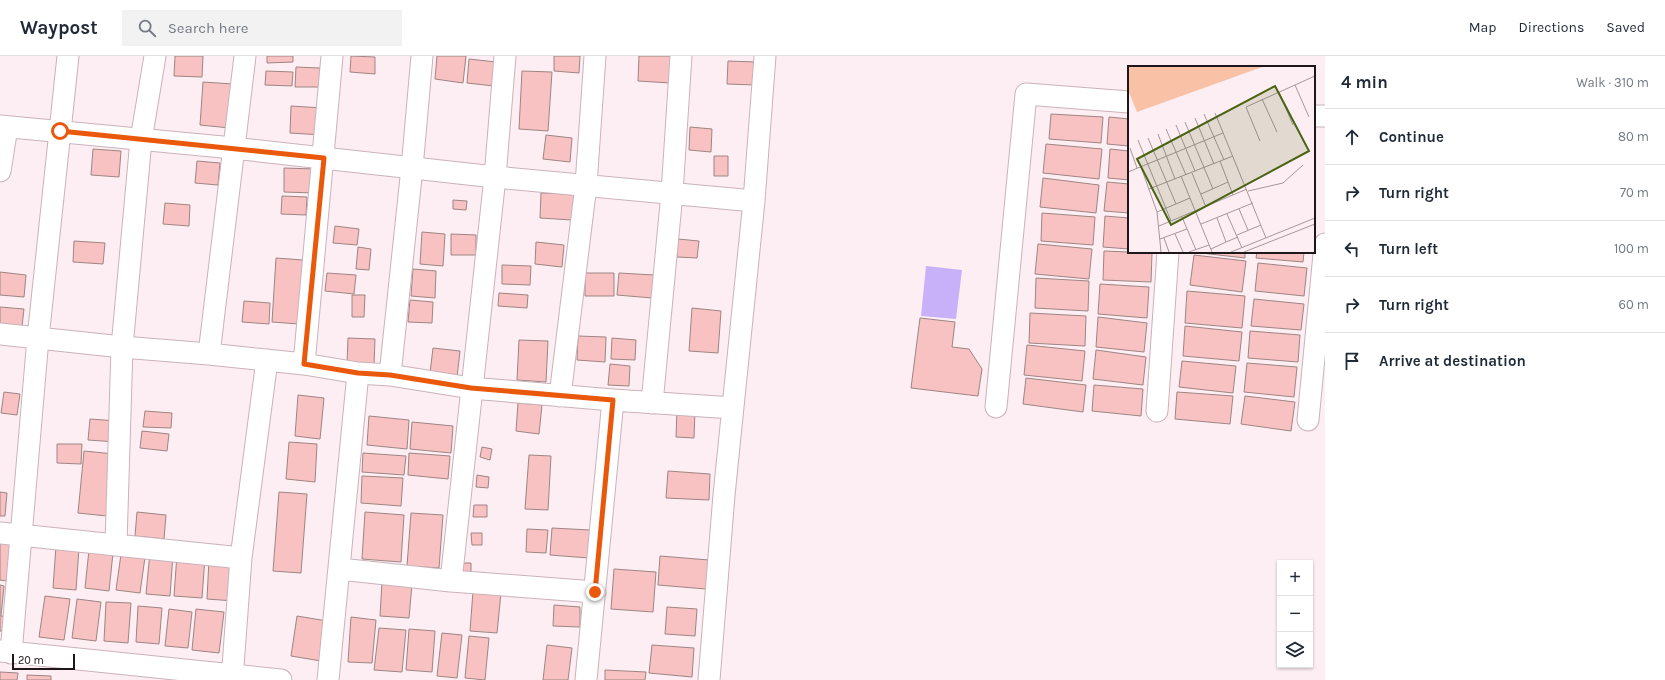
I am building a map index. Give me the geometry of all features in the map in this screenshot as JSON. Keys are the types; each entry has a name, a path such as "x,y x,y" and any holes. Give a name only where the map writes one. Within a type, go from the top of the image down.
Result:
{"street":[{"path":"68,56 38,338 10,534 5,652 108,672 282,680"},
{"path":"116,544 122,347 141,140 155,56"},
{"path":"209,354 245,56"},
{"path":"304,364 324,158 332,56"},
{"path":"390,375 412,168 422,56"},
{"path":"451,581 495,177 505,56"},
{"path":"560,396 586,185 595,56"},
{"path":"652,403 672,193 681,56"},
{"path":"709,680 724,495 754,201 766,56"},
{"path":"996,407 1026,94 1128,102"},
{"path":"0,171 3,126 233,148 495,177 754,201"},
{"path":"1308,420 1325,244"},
{"path":"1157,411 1168,253"},
{"path":"0,334 304,364 358,373 390,375 471,388 732,408"},
{"path":"232,678 241,558 267,360"},
{"path":"328,680 358,373"},
{"path":"586,680 613,400"},
{"path":"10,534 241,558"},
{"path":"340,569 451,581 595,592"}],"shaded area":[{"path":"926,266 962,270 956,319 921,316"}],"building":[{"path":"175,56 203,56 202,77 174,76"},
{"path":"267,56 293,56 293,62 267,63"},
{"path":"351,56 375,57 375,74 350,72"},
{"path":"437,56 466,56 463,83 435,79"},
{"path":"554,56 580,56 579,73 554,71"},
{"path":"639,56 671,56 670,83 638,81"},
{"path":"469,59 496,62 494,86 467,83"},
{"path":"728,61 756,62 755,85 727,84"},
{"path":"296,67 320,68 320,87 295,87"},
{"path":"266,71 293,72 292,86 265,85"},
{"path":"522,71 552,72 548,131 519,129"},
{"path":"203,82 233,84 230,128 200,125"},
{"path":"291,106 323,108 322,135 290,133"},
{"path":"1051,114 1103,117 1101,143 1049,139"},
{"path":"1109,117 1128,119 1128,146 1107,144"},
{"path":"690,127 712,129 711,152 689,150"},
{"path":"546,135 572,138 570,162 543,159"},
{"path":"1046,144 1102,149 1099,179 1043,173"},
{"path":"93,149 121,151 119,177 91,175"},
{"path":"1110,149 1128,151 1128,180 1108,178"},
{"path":"714,156 728,156 728,176 714,176"},
{"path":"197,161 220,163 218,185 195,183"},
{"path":"284,168 315,169 315,193 284,192"},
{"path":"1043,178 1099,185 1096,213 1040,207"},
{"path":"1107,182 1128,184 1128,213 1104,211"},
{"path":"541,193 574,194 572,220 540,218"},
{"path":"282,196 307,197 306,215 281,214"},
{"path":"453,200 467,201 466,210 453,209"},
{"path":"165,203 190,205 189,226 163,224"},
{"path":"1042,213 1095,217 1093,245 1041,241"},
{"path":"1105,216 1128,218 1128,249 1103,247"},
{"path":"335,226 359,229 357,245 333,243"},
{"path":"422,232 445,234 443,266 420,264"},
{"path":"451,234 476,235 476,255 451,255"},
{"path":"678,239 699,241 697,258 677,257"},
{"path":"74,241 105,243 103,264 73,262"},
{"path":"536,242 564,245 562,267 535,264"},
{"path":"1038,244 1092,249 1089,279 1035,274"},
{"path":"358,247 371,249 369,270 356,269"},
{"path":"1104,251 1152,253 1151,282 1103,280"},
{"path":"1201,253 1245,253 1245,258"},
{"path":"1257,253 1304,253 1303,262 1256,258"},
{"path":"1194,255 1246,261 1242,292 1190,285"},
{"path":"276,258 303,260 299,324 272,322"},
{"path":"1258,263 1307,268 1304,296 1255,291"},
{"path":"502,265 531,266 530,285 502,284"},
{"path":"413,269 436,271 435,298 411,296"},
{"path":"0,272 26,275 24,297 0,295"},
{"path":"327,273 356,275 354,294 325,291"},
{"path":"585,273 614,273 614,296 585,296"},
{"path":"619,273 654,275 652,298 617,295"},
{"path":"1036,278 1089,281 1088,311 1035,308"},
{"path":"1100,284 1149,287 1147,318 1098,314"},
{"path":"1187,291 1245,296 1242,328 1185,323"},
{"path":"499,293 528,295 527,308 498,306"},
{"path":"352,295 365,295 364,317 352,317"},
{"path":"1254,299 1304,304 1301,330 1251,326"},
{"path":"410,300 433,302 432,323 408,322"},
{"path":"244,301 270,303 269,324 242,322"},
{"path":"0,307 24,309 22,326 0,324"},
{"path":"692,308 721,311 718,353 689,351"},
{"path":"1030,313 1086,316 1085,346 1029,343"},
{"path":"1098,317 1147,323 1144,352 1096,347"},
{"path":"920,318 955,322 952,347 969,349 982,369 978,396 911,388"},
{"path":"1185,326 1242,332 1239,361 1183,356"},
{"path":"1250,331 1300,335 1298,362 1248,358"},
{"path":"578,336 606,337 605,362 577,360"},
{"path":"348,338 375,339 374,365 347,364"},
{"path":"612,338 636,340 635,360 611,359"},
{"path":"519,340 548,341 546,382 517,380"},
{"path":"1027,345 1085,351 1082,381 1024,375"},
{"path":"433,348 460,351 457,377 430,373"},
{"path":"1096,350 1146,357 1143,385 1093,379"},
{"path":"1182,361 1236,366 1233,393 1179,387"},
{"path":"1247,363 1297,367 1294,397 1244,392"},
{"path":"610,364 630,366 629,386 608,385"},
{"path":"1026,378 1086,385 1083,412 1023,404"},
{"path":"1094,385 1143,389 1141,416 1092,411"},
{"path":"4,392 20,394 17,415 1,413"},
{"path":"1177,392 1233,396 1230,424 1175,419"},
{"path":"298,395 324,398 320,439 295,436"},
{"path":"1245,396 1295,402 1291,431 1241,424"},
{"path":"518,403 542,405 539,434 516,431"},
{"path":"677,409 695,410 694,438 676,437"},
{"path":"145,411 172,413 171,428 143,427"},
{"path":"369,416 409,420 407,449 367,445"},
{"path":"90,419 117,421 116,442 88,440"},
{"path":"412,422 453,426 451,453 410,449"},
{"path":"142,431 169,434 167,451 140,448"},
{"path":"289,442 317,444 315,482 286,479"},
{"path":"57,444 82,444 81,464 57,463"},
{"path":"482,447 492,449 490,460 480,457"},
{"path":"84,451 114,454 107,516 78,513"},
{"path":"363,453 406,456 404,475 362,472"},
{"path":"409,453 450,456 448,479 408,475"},
{"path":"529,455 551,456 548,510 525,509"},
{"path":"668,471 710,474 709,500 666,498"},
{"path":"477,475 489,477 488,488 476,487"},
{"path":"362,476 403,478 401,506 361,503"},
{"path":"0,492 7,493 5,516 0,516"},
{"path":"279,492 307,494 301,573 273,571"},
{"path":"474,505 487,505 487,517 473,517"},
{"path":"137,512 166,515 164,539 135,536"},
{"path":"365,512 404,515 401,562 362,559"},
{"path":"411,513 443,515 439,568 407,566"},
{"path":"552,528 590,530 589,558 550,555"},
{"path":"527,529 548,530 546,553 526,552"},
{"path":"471,533 482,533 482,545 472,545"},
{"path":"0,538 17,541 13,582 0,580"},
{"path":"56,546 79,548 76,590 53,588"},
{"path":"122,547 146,550 140,593 116,590"},
{"path":"89,550 113,553 109,591 85,588"},
{"path":"150,552 173,554 170,596 146,594"},
{"path":"177,554 205,557 202,598 174,596"},
{"path":"660,556 709,560 706,589 658,585"},
{"path":"209,559 235,560 234,601 207,599"},
{"path":"459,563 471,563 471,574 459,574"},
{"path":"614,569 656,572 653,612 611,609"},
{"path":"382,582 412,584 409,618 380,616"},
{"path":"0,585 4,586 1,616 11,617 10,632 0,631"},
{"path":"473,591 501,593 497,633 470,631"},
{"path":"45,596 70,599 64,640 39,637"},
{"path":"77,599 101,602 96,641 72,638"},
{"path":"106,602 131,603 128,643 104,641"},
{"path":"554,605 580,607 580,627 553,626"},
{"path":"138,606 162,608 159,644 136,642"},
{"path":"667,607 697,609 695,636 665,634"},
{"path":"169,609 192,612 188,648 165,646"},
{"path":"196,609 224,612 219,653 192,650"},
{"path":"297,616 327,621 321,661 291,656"},
{"path":"351,617 376,620 372,663 348,662"},
{"path":"379,628 406,630 402,672 374,670"},
{"path":"409,629 435,631 432,672 406,670"},
{"path":"442,633 462,635 457,678 437,676"},
{"path":"469,636 489,638 485,680 465,678"},
{"path":"547,645 572,648 568,680 543,680"},
{"path":"652,645 694,648 692,677 649,673"},
{"path":"605,670 646,672 645,680 605,680"},
{"path":"0,672 18,673 17,680 0,680"},
{"path":"27,675 51,676 51,680 27,680"}],"route":[{"path":"60,131 324,158 304,364 358,373 390,375 471,388 613,400 595,592"}]}
